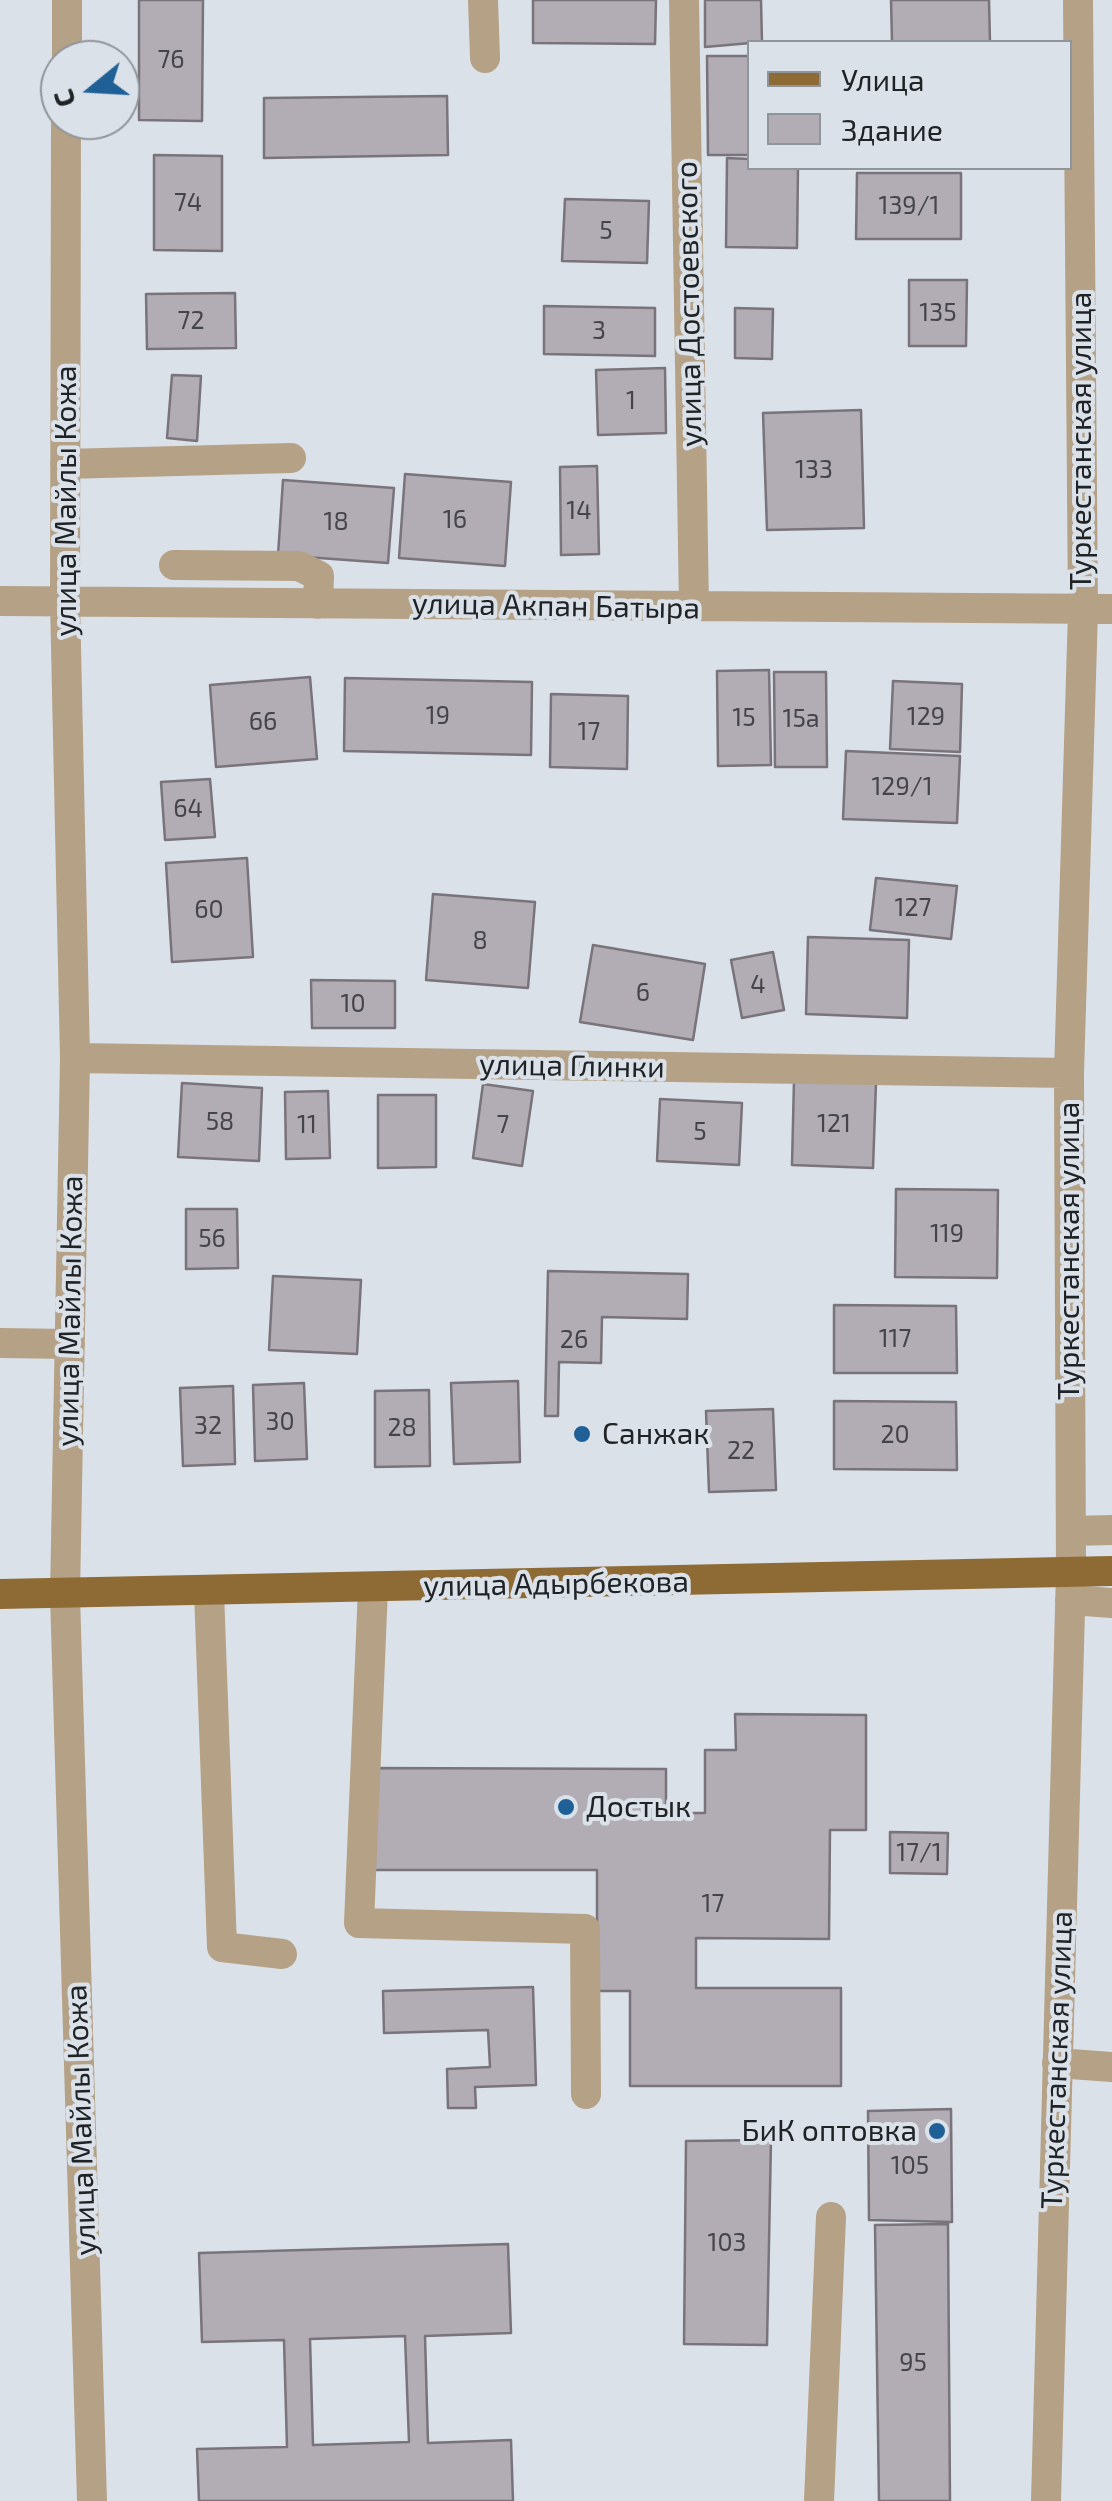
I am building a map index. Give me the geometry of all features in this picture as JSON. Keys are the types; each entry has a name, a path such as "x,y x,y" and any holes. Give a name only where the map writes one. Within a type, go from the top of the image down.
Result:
{"main road":[{"name":"улица Адырбекова","path":"0,1594 373,1588 1070,1586 1112,1571"}],"street":[{"path":"67,0 67,40"},
{"path":"483,0 485,58"},
{"name":"улица Достоевского","path":"684,0 694,607"},
{"name":"Туркестанская улица","path":"1046,2501 1070,1586 1068,1073 1097,610 1078,0"},
{"name":"улица Майлы Кожа","path":"66,140 65,601 75,1058 66,1595 92,2501"},
{"path":"65,464 290,458"},
{"path":"174,565 298,566 320,576 318,604"},
{"name":"улица Акпан Батыра","path":"0,601 1097,610"},
{"name":"улица Глинки","path":"75,1058 1068,1073"},
{"path":"0,1344 70,1344"},
{"path":"1070,1531 1112,1530"},
{"path":"1070,1586 1112,1603"},
{"path":"373,1588 359,1924 585,1929 586,2094"},
{"path":"209,1592 222,1947 282,1954"},
{"path":"1058,2063 1112,2067"},
{"path":"819,2501 831,2218"}],"building":[{"path":"139,0 203,0 202,121 140,120"},
{"path":"533,0 656,0 655,44 533,43"},
{"path":"705,0 761,0 762,40 705,47"},
{"path":"891,0 989,0 990,40 892,40"},
{"path":"707,56 747,56 747,155 708,155"},
{"path":"447,96 448,155 264,158 264,98"},
{"path":"154,155 222,156 222,251 154,250"},
{"path":"727,158 747,159 747,170 798,170 797,248 726,247"},
{"path":"857,173 961,173 961,239 856,239"},
{"path":"565,199 649,201 647,263 562,261"},
{"path":"909,280 967,280 966,346 909,346"},
{"path":"235,293 236,348 147,349 146,294"},
{"path":"544,306 655,308 655,356 544,354"},
{"path":"735,308 773,309 772,359 735,358"},
{"path":"665,368 666,433 598,435 596,370"},
{"path":"172,375 201,376 197,441 167,438"},
{"path":"861,410 864,528 767,530 763,413"},
{"path":"597,466 599,554 561,555 560,467"},
{"path":"405,474 511,482 505,566 399,558"},
{"path":"283,480 394,488 388,563 278,555"},
{"path":"769,670 771,765 718,766 717,671"},
{"path":"774,672 826,672 827,767 775,767"},
{"path":"310,677 317,759 216,767 210,685"},
{"path":"345,678 532,682 531,755 344,751"},
{"path":"893,681 962,684 960,752 890,749"},
{"path":"551,694 628,696 627,769 550,767"},
{"path":"846,751 960,756 957,823 843,819"},
{"path":"210,779 215,837 165,840 161,782"},
{"path":"247,858 253,957 172,962 166,863"},
{"path":"876,878 957,886 951,939 870,930"},
{"path":"433,894 535,902 528,988 426,980"},
{"path":"808,937 909,940 907,1018 806,1014"},
{"path":"593,945 705,964 693,1040 580,1022"},
{"path":"773,952 784,1010 742,1018 731,960"},
{"path":"311,980 395,981 395,1028 312,1028"},
{"path":"794,1080 876,1083 873,1168 792,1165"},
{"path":"182,1083 262,1088 259,1161 178,1157"},
{"path":"483,1084 533,1091 522,1166 473,1158"},
{"path":"328,1091 330,1158 286,1159 285,1092"},
{"path":"378,1095 436,1095 436,1167 378,1168"},
{"path":"660,1099 742,1103 739,1165 657,1161"},
{"path":"896,1189 998,1190 997,1278 895,1277"},
{"path":"186,1209 237,1209 238,1268 186,1269"},
{"path":"548,1271 688,1274 687,1319 602,1317 601,1363 559,1362 558,1416 545,1416"},
{"path":"273,1276 361,1280 357,1354 269,1350"},
{"path":"834,1305 956,1306 957,1373 834,1373"},
{"path":"518,1381 520,1462 454,1464 451,1383"},
{"path":"304,1383 307,1459 255,1461 253,1385"},
{"path":"233,1386 235,1464 183,1466 180,1388"},
{"path":"429,1390 430,1466 375,1467 375,1391"},
{"path":"834,1401 956,1402 957,1470 834,1469"},
{"path":"773,1409 776,1490 709,1492 706,1411"},
{"path":"735,1714 866,1715 866,1830 830,1830 829,1939 696,1938 696,1988 841,1988 841,2086 630,2086 630,1991 597,1991 597,1870 368,1870 367,1768 666,1769 666,1813 705,1813 705,1750 736,1750"},
{"path":"890,1832 948,1833 947,1874 890,1873"},
{"path":"533,1987 536,2085 475,2087 476,2108 448,2108 447,2069 490,2067 488,2030 384,2033 383,1991"},
{"path":"951,2109 952,2222 869,2220 868,2111"},
{"path":"771,2140 767,2345 684,2344 686,2141"},
{"path":"948,2224 950,2501 879,2501 875,2225"},
{"path":"508,2244 511,2333 425,2336 428,2443 511,2440 513,2501 199,2501 197,2449 287,2447 284,2340 202,2342 199,2253","holes":["405,2336 409,2442 313,2445 310,2339"]}],"place":[{"name":"Санжак","path":"582,1434"},
{"name":"Достык","path":"566,1807"},
{"name":"БиК оптовка","path":"937,2131"}]}
